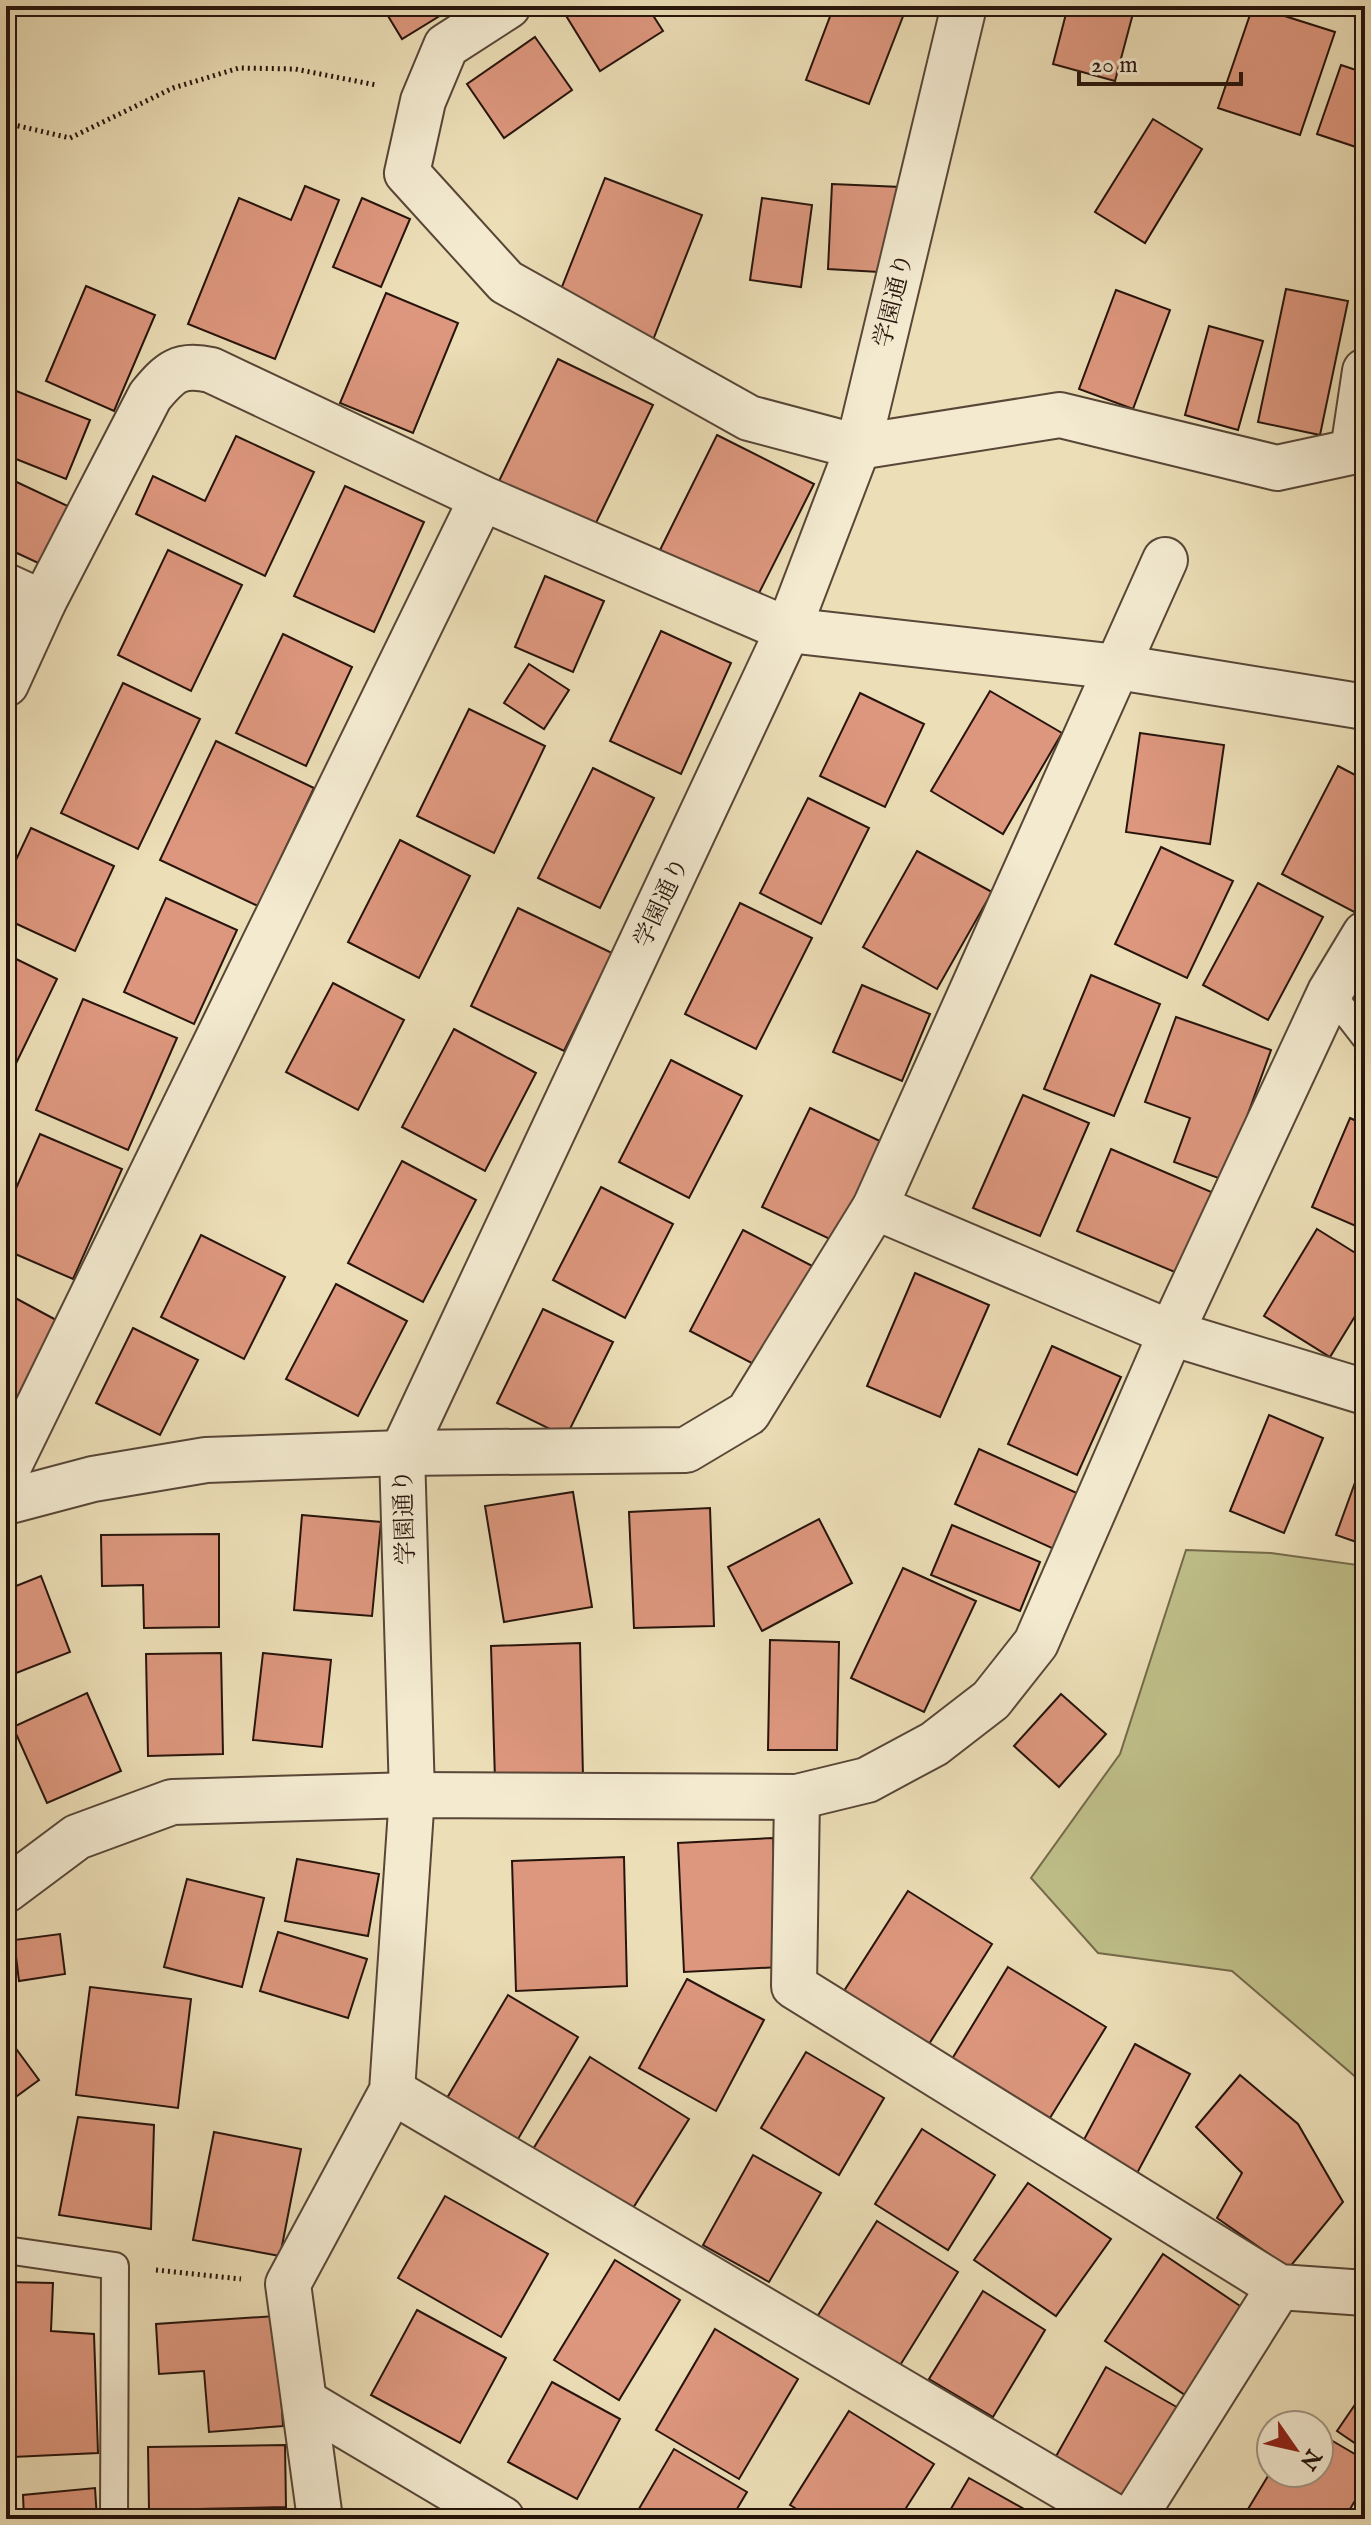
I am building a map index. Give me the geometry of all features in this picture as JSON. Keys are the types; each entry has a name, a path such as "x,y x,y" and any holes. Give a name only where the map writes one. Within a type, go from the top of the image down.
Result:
{"street":[{"path":"508,6 446,46 423,101 407,173 506,282 749,418 858,447 1060,415 1277,468 1359,450 1365,371"},
{"name":"学園通り","path":"392,2091 412,1795 402,1453 788,630 858,447 964,6"},
{"path":"6,684 24,594 150,396 177,369 193,366 211,370 482,498 788,630 1118,667 1365,707"},
{"path":"6,1472 482,498"},
{"path":"6,1502 93,1479 206,1460 402,1453 686,1450 748,1413 875,1207 1165,560"},
{"path":"6,1890 77,1837 172,1802 412,1795 797,1797 867,1780 934,1744 991,1700 1036,1643 1171,1333 1330,992 1365,934"},
{"path":"875,1207 1171,1333 1365,1392"},
{"path":"797,1797 794,1986 1279,2287 1365,2293"},
{"path":"320,2519 288,2284 392,2091 1118,2519"},
{"path":"1133,2519 1279,2287"},
{"path":"305,2402 502,2519"}],"lane":[{"path":"1330,992 1365,1037"},
{"path":"6,2250 115,2266 114,2519"}],"path":[{"path":"6,123 70,138 173,88 239,68 295,69 400,90 423,101"},
{"path":"115,2266 288,2284"}],"green space":[{"path":"1186,1550 1271,1553 1365,1566 1365,2085 1232,1971 1098,1953 1031,1878 1120,1754"}],"building":[{"path":"382,6 449,6 451,9 402,39"},
{"path":"578,6 647,6 663,31 600,71 565,14"},
{"path":"834,6 907,6 869,104 806,80"},
{"path":"1068,6 1135,6 1115,81 1053,64"},
{"path":"1253,6 1335,32 1300,135 1218,108"},
{"path":"535,37 572,90 504,138 467,84"},
{"path":"1341,65 1365,73 1365,150 1317,134"},
{"path":"1153,119 1202,149 1145,243 1095,212"},
{"path":"605,178 702,215 653,340 556,302"},
{"path":"832,184 901,187 896,273 828,269"},
{"path":"305,186 339,200 275,359 188,324 239,198 291,220"},
{"path":"362,198 410,219 381,287 333,267"},
{"path":"762,198 812,205 801,287 750,280"},
{"path":"86,286 155,315 114,411 46,381"},
{"path":"1286,289 1348,301 1320,435 1258,422"},
{"path":"1116,290 1170,310 1133,409 1079,389"},
{"path":"386,293 458,323 413,433 340,403"},
{"path":"1209,326 1263,341 1238,430 1185,415"},
{"path":"558,359 653,405 594,527 499,481"},
{"path":"6,387 90,420 66,479 6,455"},
{"path":"717,435 814,484 756,599 660,550"},
{"path":"236,436 314,472 265,576 136,514 153,476 205,501"},
{"path":"6,477 76,510 49,568 6,548"},
{"path":"345,486 424,522 374,632 294,596"},
{"path":"168,550 242,585 191,691 118,655"},
{"path":"545,576 604,601 573,672 515,647"},
{"path":"661,631 731,663 681,774 610,741"},
{"path":"283,634 352,667 306,766 236,733"},
{"path":"529,664 569,690 544,729 504,703"},
{"path":"123,683 200,719 138,849 61,813"},
{"path":"990,691 1062,733 1003,834 931,791"},
{"path":"860,693 924,724 885,807 820,776"},
{"path":"469,709 545,746 494,853 417,816"},
{"path":"1140,733 1224,745 1210,844 1126,832"},
{"path":"216,741 314,788 258,906 160,860"},
{"path":"1338,766 1365,780 1365,901 1358,914 1282,874"},
{"path":"593,768 654,798 600,908 538,878"},
{"path":"808,798 869,828 821,924 760,893"},
{"path":"31,828 114,866 75,951 6,919 6,881"},
{"path":"400,840 470,876 419,978 348,942"},
{"path":"1161,847 1233,881 1187,978 1115,944"},
{"path":"917,851 992,892 937,989 863,947"},
{"path":"1258,883 1323,917 1268,1020 1203,985"},
{"path":"166,898 237,930 194,1024 124,992"},
{"path":"740,903 812,938 756,1049 685,1014"},
{"path":"518,908 612,953 564,1051 471,1006"},
{"path":"6,954 57,979 6,1084"},
{"path":"1091,975 1160,1004 1114,1116 1044,1089"},
{"path":"333,983 404,1020 358,1110 286,1072"},
{"path":"862,985 930,1014 902,1081 833,1052"},
{"path":"83,999 177,1038 128,1150 36,1110"},
{"path":"1176,1017 1271,1050 1224,1180 1174,1162 1190,1118 1145,1102"},
{"path":"454,1029 536,1073 485,1171 402,1127"},
{"path":"671,1060 742,1096 689,1198 619,1162"},
{"path":"1023,1095 1089,1123 1040,1236 973,1208"},
{"path":"810,1108 882,1142 834,1241 762,1207"},
{"path":"1350,1118 1365,1125 1365,1230 1312,1207"},
{"path":"40,1134 122,1169 73,1279 6,1250 6,1211"},
{"path":"1111,1149 1216,1194 1182,1275 1077,1231"},
{"path":"402,1161 476,1200 423,1302 348,1263"},
{"path":"601,1187 673,1224 625,1318 553,1280"},
{"path":"1317,1229 1365,1259 1365,1300 1330,1357 1264,1316"},
{"path":"743,1230 818,1269 765,1370 690,1331"},
{"path":"201,1235 285,1277 244,1359 161,1317"},
{"path":"915,1273 989,1305 940,1417 867,1386"},
{"path":"336,1284 407,1321 358,1416 286,1379"},
{"path":"6,1293 58,1321 12,1407 6,1404"},
{"path":"543,1309 613,1342 566,1437 497,1403"},
{"path":"133,1328 198,1360 160,1435 96,1403"},
{"path":"1052,1346 1121,1377 1077,1475 1008,1444"},
{"path":"1269,1415 1323,1438 1284,1533 1230,1511"},
{"path":"979,1449 1079,1494 1054,1549 955,1504"},
{"path":"1365,1455 1365,1545 1336,1535"},
{"path":"573,1492 592,1607 504,1622 485,1506"},
{"path":"710,1508 714,1626 634,1628 629,1512"},
{"path":"302,1515 381,1522 372,1616 294,1610"},
{"path":"819,1519 852,1583 762,1631 728,1567"},
{"path":"952,1525 1040,1562 1020,1611 931,1575"},
{"path":"219,1534 219,1627 144,1628 143,1585 102,1586 101,1535"},
{"path":"903,1568 976,1601 924,1712 851,1678"},
{"path":"41,1576 70,1652 6,1677 6,1590"},
{"path":"770,1640 839,1642 837,1750 768,1750"},
{"path":"580,1643 583,1777 495,1780 491,1646"},
{"path":"221,1653 223,1754 148,1756 146,1654"},
{"path":"263,1653 331,1660 322,1747 253,1740"},
{"path":"87,1693 121,1771 47,1803 13,1727"},
{"path":"1061,1694 1106,1734 1059,1787 1014,1746"},
{"path":"773,1838 779,1967 684,1972 678,1843"},
{"path":"624,1857 627,1986 516,1991 512,1861"},
{"path":"297,1859 379,1874 368,1936 285,1921"},
{"path":"187,1879 264,1898 242,1987 164,1967"},
{"path":"908,1891 992,1944 929,2044 844,1991"},
{"path":"278,1932 367,1959 348,2018 260,1991"},
{"path":"60,1934 65,1974 19,1981 14,1940"},
{"path":"1008,1967 1106,2027 1050,2118 952,2059"},
{"path":"687,1979 764,2020 716,2111 639,2068"},
{"path":"90,1987 191,1999 178,2108 76,2095"},
{"path":"508,1995 578,2037 518,2139 447,2098"},
{"path":"6,2035 39,2080 6,2104"},
{"path":"1135,2044 1190,2074 1135,2177 1080,2147"},
{"path":"806,2052 884,2098 839,2175 761,2128"},
{"path":"590,2057 689,2119 628,2216 530,2154"},
{"path":"1240,2075 1298,2124 1343,2202 1289,2268 1217,2218 1242,2173 1196,2127"},
{"path":"78,2117 154,2125 151,2229 59,2215"},
{"path":"922,2129 995,2175 948,2250 875,2204"},
{"path":"214,2132 301,2149 280,2256 193,2240"},
{"path":"753,2155 821,2193 769,2282 703,2245"},
{"path":"1028,2183 1111,2239 1056,2316 974,2260"},
{"path":"445,2196 548,2254 501,2337 398,2278"},
{"path":"877,2221 958,2272 899,2367 817,2317"},
{"path":"1163,2254 1246,2310 1188,2397 1105,2341"},
{"path":"615,2260 680,2300 619,2400 554,2360"},
{"path":"6,2282 53,2283 51,2331 94,2334 98,2453 13,2457 11,2356 6,2356"},
{"path":"983,2291 1045,2330 993,2417 929,2379"},
{"path":"417,2310 506,2358 460,2443 371,2395"},
{"path":"276,2316 283,2426 209,2432 204,2371 159,2374 156,2324"},
{"path":"715,2329 798,2379 739,2479 656,2430"},
{"path":"1106,2367 1182,2410 1130,2500 1055,2458"},
{"path":"552,2382 620,2419 577,2499 508,2462"},
{"path":"1365,2390 1365,2450 1337,2431"},
{"path":"849,2411 934,2464 899,2519 813,2519 790,2505"},
{"path":"1335,2442 1365,2460 1365,2484 1344,2519 1242,2519 1260,2489 1335,2489"},
{"path":"285,2445 286,2507 149,2510 148,2447"},
{"path":"674,2449 747,2492 731,2519 633,2519"},
{"path":"969,2478 1033,2514 1030,2519 945,2519"},
{"path":"95,2488 97,2519 24,2519 23,2495"}]}
